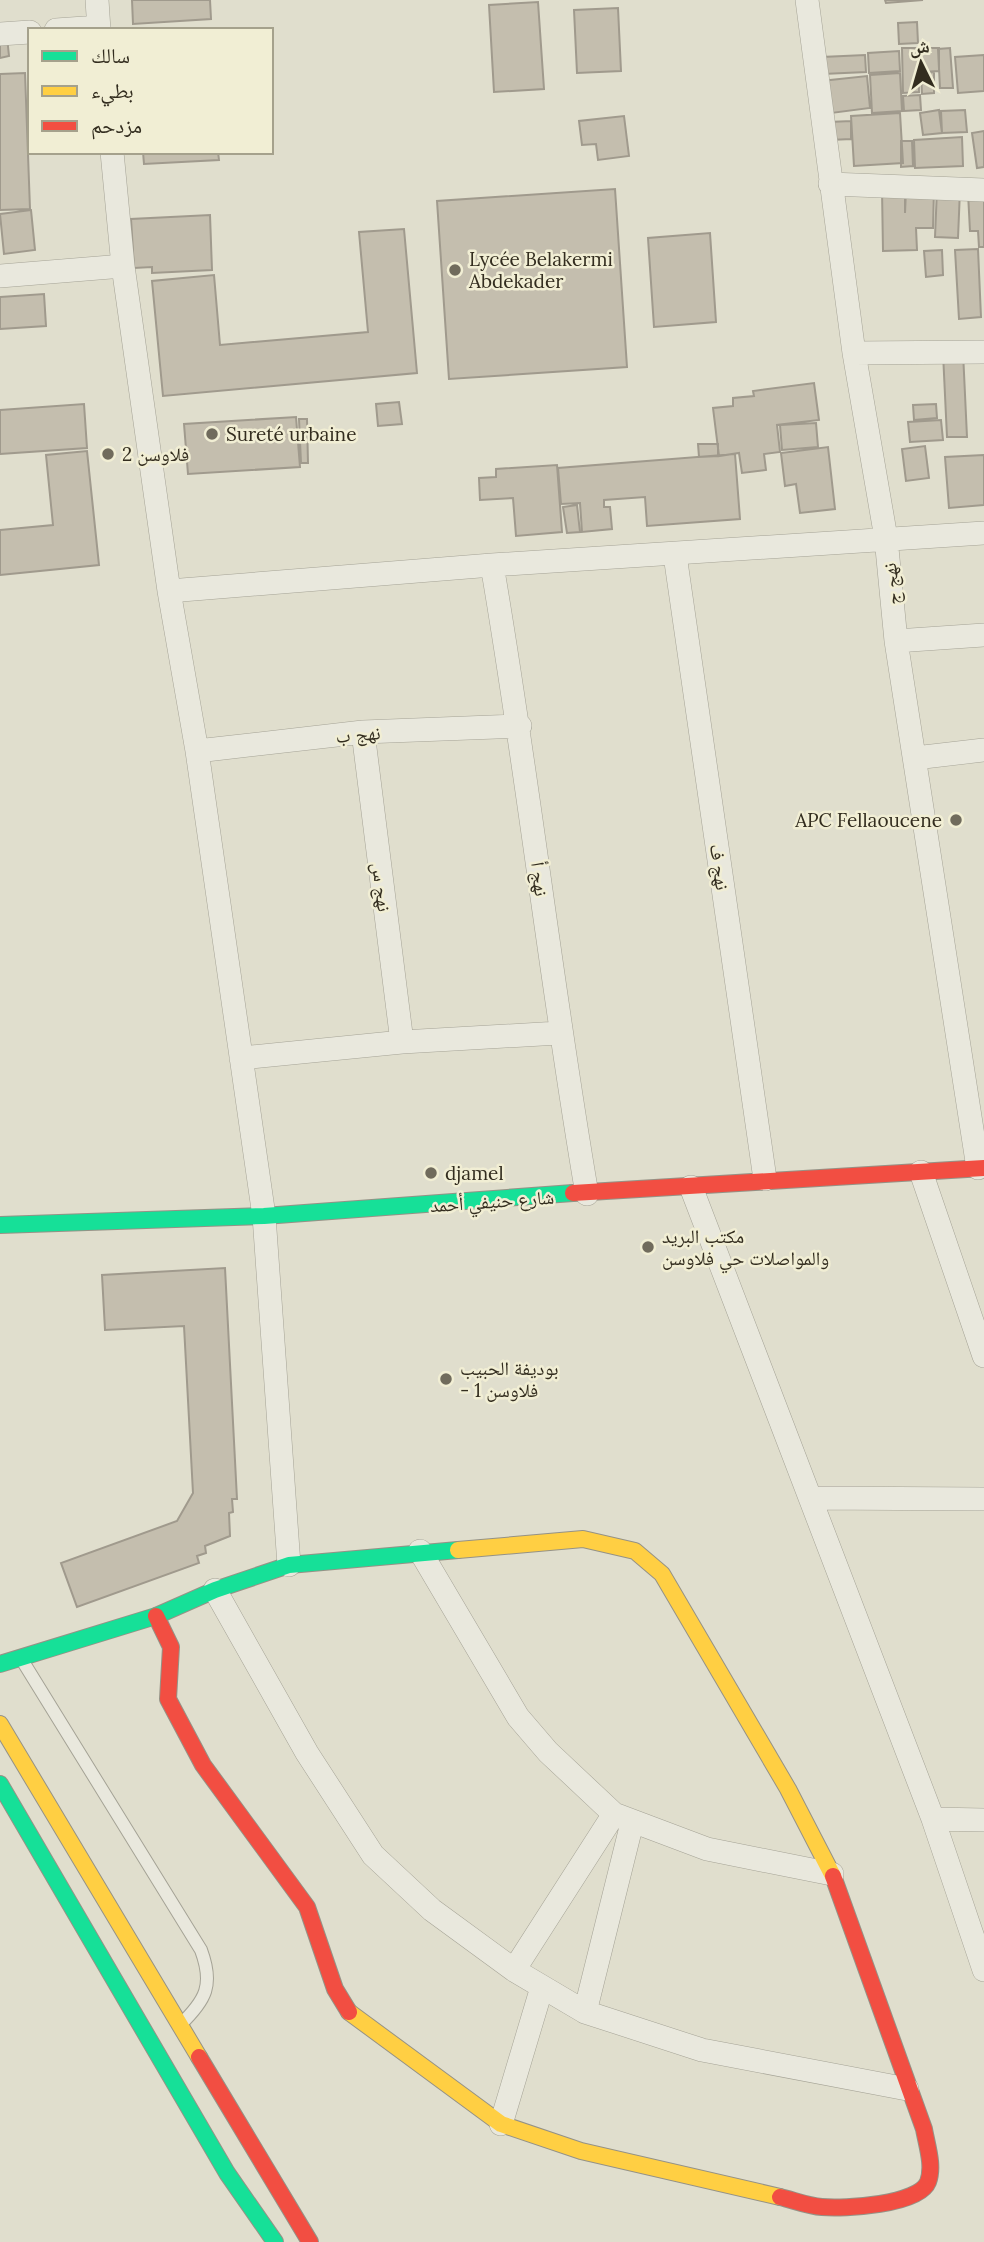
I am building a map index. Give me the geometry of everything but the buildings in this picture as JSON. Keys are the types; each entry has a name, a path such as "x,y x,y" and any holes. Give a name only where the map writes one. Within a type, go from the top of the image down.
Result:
{"street":[{"path":"97,0 99,28"},
{"name":"نهج ج","path":"807,0 830,184 886,538 897,641 981,1168"},
{"path":"0,34 28,32"},
{"path":"112,154 123,266 169,592 197,751 264,1216 289,1565"},
{"path":"830,184 984,190"},
{"path":"0,276 123,266"},
{"path":"855,353 984,352"},
{"path":"169,592 492,565 984,533"},
{"name":"نهج ف","path":"675,555 765,1179"},
{"name":"نهج أ","path":"492,565 520,726 559,1033 587,1194"},
{"path":"897,641 984,635"},
{"name":"نهج ب","path":"197,751 362,732 520,726"},
{"name":"نهج س","path":"362,732 402,1042"},
{"path":"915,758 984,750"},
{"path":"241,1058 402,1042 559,1033"},
{"name":"شارع حنيفي أحمد","path":"0,1225 264,1216 691,1187 765,1179 981,1168"},
{"path":"921,1172 984,1356"},
{"path":"691,1187 933,1819 984,1970"},
{"path":"812,1498 984,1499"},
{"path":"0,1664 22,1660 156,1616 215,1590 289,1565 420,1551 583,1539 635,1551 662,1574 788,1789 832,1874 923,2129 931,2169 927,2185 913,2196 859,2205 822,2207 581,2151 501,2123 351,2015 337,1998 330,1982 317,1927 307,1907 203,1766 168,1699 171,1647 156,1616"},
{"path":"420,1551 518,1717 548,1752 623,1819 707,1849 832,1874"},
{"path":"215,1590 307,1753 373,1855 432,1909 514,1970 584,2012 702,2050 907,2089"},
{"path":"0,1724 310,2242"},
{"path":"0,1784 228,2173 275,2242"},
{"path":"514,1970 623,1819"},
{"path":"584,2012 623,1819"},
{"path":"933,1819 984,1820"},
{"path":"501,2123 542,1987"}],"lane":[{"path":"22,1660 201,1950 208,1970 206,1988 199,2007 179,2025"}],"traffic: fast":[{"path":"0,1225 264,1216 573,1193"},
{"path":"0,1664 156,1616 215,1590 289,1565 458,1550"},
{"path":"0,1784 227,2173 275,2242"}],"traffic: slow":[{"path":"458,1550 583,1539 635,1551 662,1574 788,1789 833,1876"},
{"path":"0,1724 199,2057"},
{"path":"349,2012 501,2124 581,2151 780,2197"}],"traffic: jam":[{"path":"573,1193 984,1168"},
{"path":"156,1616 171,1647 168,1699 203,1765 307,1907 335,1989 349,2012"},
{"path":"780,2197 822,2207 880,2204 896,2201 922,2190 930,2176 924,2129 833,1876"},
{"path":"199,2057 310,2242"}],"place":[{"name":"Lycée Belakermi Abdekader","path":"455,270"},
{"name":"Sureté urbaine","path":"212,434"},
{"name":"فلاوسن 2","path":"108,454"},
{"name":"APC Fellaoucene","path":"956,820"},
{"name":"djamel","path":"431,1173"},
{"name":"مكتب البريد والمواصلات حي فلاوسن","path":"648,1247"},
{"name":"بوديفة الحبيب - فلاوسن 1","path":"446,1379"}]}
